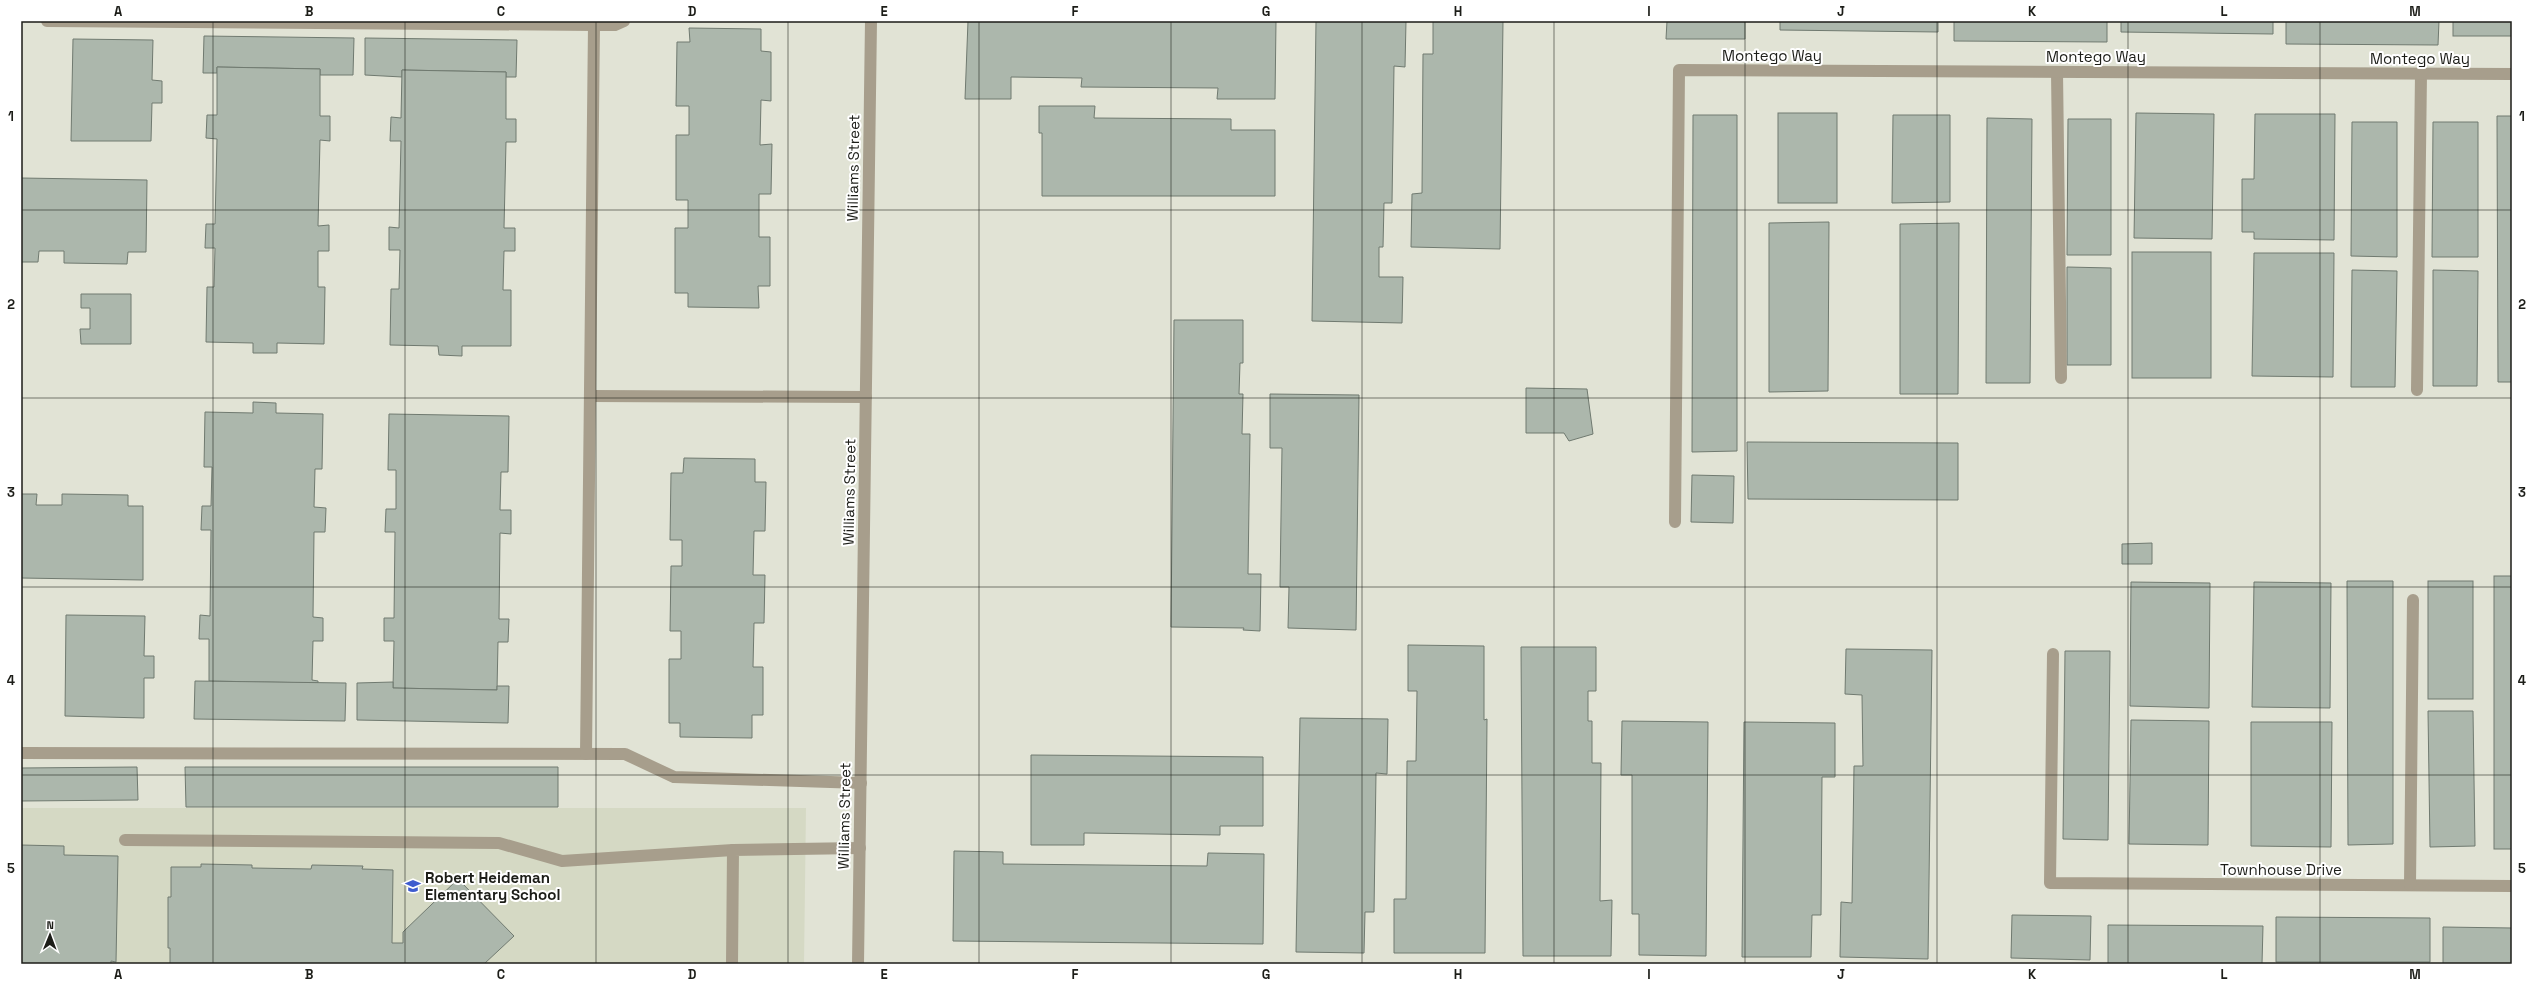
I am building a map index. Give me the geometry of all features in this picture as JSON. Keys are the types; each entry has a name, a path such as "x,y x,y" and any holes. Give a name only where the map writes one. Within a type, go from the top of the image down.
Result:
{"street":[{"path":"47,21 594,25 615,25 624,21"},
{"name":"Williams Street","path":"858,964 871,21"},
{"path":"586,754 594,25"},
{"name":"Montego Way","path":"1675,522 1679,70 2512,74"},
{"path":"2057,72 2061,378"},
{"path":"2417,390 2421,74"},
{"path":"590,396 866,397"},
{"path":"2410,886 2413,600"},
{"name":"Townhouse Drive","path":"2053,654 2050,883 2512,886"},
{"path":"21,753 625,754 674,777 861,783"},
{"path":"125,840 499,843 562,861 794,847 860,848"},
{"path":"732,964 733,850"}],"shaded area":[{"name":"Robert Heideman Elementary School","path":"21,808 806,808 804,964 21,964"}],"building":[{"path":"968,21 1276,21 1275,99 1217,99 1218,88 1081,87 1082,78 1011,77 1011,99 965,99"},
{"path":"1316,21 1406,21 1405,67 1394,66 1392,203 1384,203 1383,247 1379,247 1379,277 1403,277 1402,323 1312,321"},
{"path":"1433,21 1503,21 1500,249 1411,247 1412,194 1422,193 1423,54 1433,54"},
{"path":"1667,21 1745,21 1745,39 1666,39"},
{"path":"1780,21 1938,21 1938,32 1780,30"},
{"path":"1954,21 2107,21 2107,42 1954,41"},
{"path":"2121,21 2273,21 2273,34 2121,32"},
{"path":"2286,21 2439,21 2438,45 2286,44"},
{"path":"2453,21 2512,21 2512,36 2453,36"},
{"path":"689,28 761,29 761,51 771,52 771,101 761,100 760,145 772,144 771,194 759,194 759,237 770,237 770,286 758,286 759,308 688,307 688,293 675,293 675,228 688,228 688,200 676,200 676,135 689,135 689,106 676,106 677,42 690,42"},
{"path":"204,36 354,38 353,75 320,75 320,69 217,67 217,73 203,73"},
{"path":"365,38 517,40 516,77 506,77 506,72 402,70 402,77 365,75"},
{"path":"73,39 153,40 152,80 162,81 162,103 152,103 151,141 71,141"},
{"path":"217,67 320,69 320,116 330,116 330,141 320,140 318,226 329,225 329,251 318,251 318,287 325,287 324,344 277,343 277,353 253,353 253,343 206,342 207,287 214,287 215,248 205,248 206,224 215,224 217,139 206,138 207,115 217,115"},
{"path":"402,70 506,72 506,119 516,119 516,142 506,142 504,228 515,228 515,251 504,251 503,290 511,290 511,346 462,346 462,356 439,355 438,346 390,345 391,289 399,289 400,250 389,250 389,227 399,228 401,141 390,141 391,117 401,118"},
{"path":"1039,106 1095,106 1094,118 1231,119 1231,130 1275,130 1275,196 1042,196 1042,133 1039,133"},
{"path":"1778,113 1837,113 1837,203 1778,203"},
{"path":"2136,113 2214,114 2212,239 2134,238"},
{"path":"2255,114 2335,114 2334,240 2254,239 2254,232 2242,232 2242,179 2254,179"},
{"path":"1693,115 1737,115 1737,451 1692,452"},
{"path":"1893,115 1950,115 1950,202 1892,203"},
{"path":"2497,116 2512,116 2512,382 2498,382"},
{"path":"1987,118 2032,119 2030,383 1986,383"},
{"path":"2068,119 2111,119 2111,255 2067,255"},
{"path":"2352,122 2397,122 2397,257 2351,256"},
{"path":"2433,122 2478,122 2478,257 2432,257"},
{"path":"21,178 147,180 146,252 128,252 127,264 64,263 64,251 39,251 38,262 21,262"},
{"path":"1829,222 1828,391 1769,392 1769,223"},
{"path":"1959,223 1958,394 1900,394 1900,224"},
{"path":"2132,252 2211,252 2211,378 2132,378"},
{"path":"2254,253 2334,253 2333,377 2252,376"},
{"path":"2067,267 2111,268 2111,365 2067,365"},
{"path":"2352,270 2397,271 2395,387 2351,387"},
{"path":"2433,270 2478,271 2477,386 2433,386"},
{"path":"81,294 131,294 131,344 81,344 80,329 90,329 90,308 81,308"},
{"path":"1174,320 1243,320 1243,363 1240,363 1239,394 1243,394 1242,434 1250,434 1248,574 1261,574 1260,631 1243,630 1244,628 1171,627"},
{"path":"1526,388 1587,389 1593,434 1569,441 1564,433 1526,433"},
{"path":"1270,394 1359,395 1356,630 1288,628 1289,587 1280,587 1282,448 1270,448"},
{"path":"253,402 276,403 276,413 323,414 322,469 315,469 314,507 326,508 325,532 314,532 313,617 323,618 323,641 313,641 312,680 318,681 318,683 209,681 209,639 199,639 200,615 210,616 211,530 201,530 202,506 211,506 212,467 204,467 205,412 253,413"},
{"path":"389,414 509,416 508,472 501,472 500,510 511,510 511,534 500,533 499,619 509,619 508,642 498,642 497,690 393,688 394,641 384,641 384,618 394,618 395,532 385,532 386,509 396,509 396,470 388,470"},
{"path":"1747,442 1958,443 1958,500 1748,499"},
{"path":"684,458 755,459 755,482 766,482 765,531 754,531 753,575 765,575 764,623 754,623 753,667 763,667 763,715 752,715 752,738 680,737 680,723 669,723 669,659 681,659 681,631 670,631 671,566 682,566 682,540 670,540 671,473 683,473"},
{"path":"1692,475 1734,476 1733,523 1691,522"},
{"path":"21,494 37,494 36,505 62,505 62,494 128,495 128,506 143,506 143,580 21,578"},
{"path":"2152,543 2152,564 2122,564 2122,544"},
{"path":"2494,576 2512,576 2512,849 2494,849"},
{"path":"2347,581 2393,581 2393,844 2348,845"},
{"path":"2428,581 2473,581 2473,699 2428,699"},
{"path":"2131,582 2210,583 2209,708 2130,706"},
{"path":"2254,582 2331,583 2330,708 2252,707"},
{"path":"66,615 145,616 144,656 154,656 154,678 144,678 144,718 65,716"},
{"path":"1408,645 1484,646 1484,720 1487,719 1485,953 1394,953 1394,899 1406,899 1407,761 1416,761 1417,691 1408,691"},
{"path":"1521,647 1596,647 1596,691 1588,691 1588,721 1592,721 1592,763 1601,763 1600,901 1612,900 1611,956 1523,956"},
{"path":"1846,649 1932,650 1928,959 1840,957 1841,902 1852,903 1854,766 1863,766 1862,695 1845,694"},
{"path":"2065,651 2110,651 2108,840 2063,839"},
{"path":"195,681 346,683 345,721 194,719"},
{"path":"393,682 393,688 497,690 497,686 509,686 508,723 357,720 357,683"},
{"path":"2428,711 2473,711 2475,846 2430,847"},
{"path":"1300,718 1388,719 1387,774 1376,773 1374,912 1365,912 1364,953 1296,952"},
{"path":"2131,720 2209,721 2208,845 2129,844"},
{"path":"1622,721 1708,722 1706,956 1639,955 1639,914 1632,914 1632,775 1621,775"},
{"path":"1744,722 1835,723 1835,777 1822,777 1821,915 1812,915 1811,957 1742,957"},
{"path":"2251,722 2332,722 2331,847 2251,846"},
{"path":"1031,755 1263,757 1263,826 1220,826 1220,835 1084,833 1084,845 1031,845"},
{"path":"137,767 138,800 21,801 21,768"},
{"path":"185,767 558,767 558,807 186,807"},
{"path":"21,845 64,846 64,855 118,856 116,962 111,961 111,964 21,964"},
{"path":"954,851 1003,852 1003,864 1207,866 1208,853 1264,854 1263,944 953,941"},
{"path":"201,864 252,865 252,868 311,869 312,865 363,866 362,869 393,870 392,943 403,943 403,932 458,879 514,936 484,964 170,964 170,948 168,948 168,897 171,897 171,867 201,867"},
{"path":"2012,915 2091,916 2090,960 2011,958"},
{"path":"2276,917 2430,918 2430,962 2276,962"},
{"path":"2108,925 2263,926 2262,964 2108,964"},
{"path":"2443,927 2512,928 2512,964 2443,964"}],"place":[{"name":"Robert Heideman Elementary School","path":"413,886"}]}
